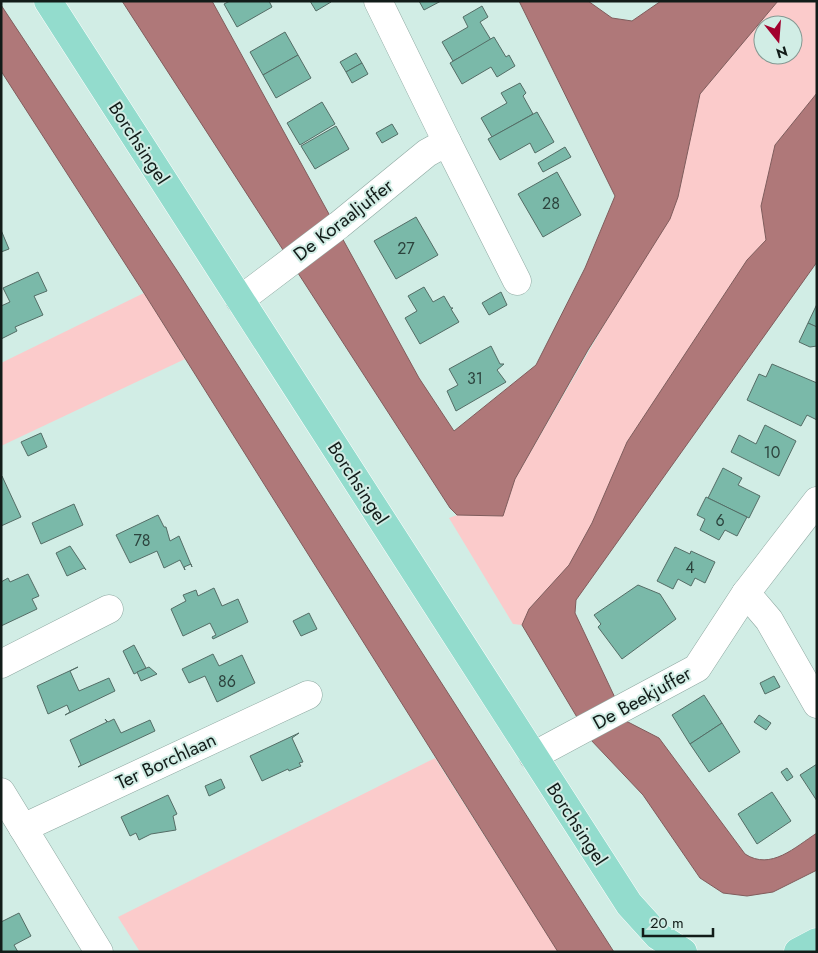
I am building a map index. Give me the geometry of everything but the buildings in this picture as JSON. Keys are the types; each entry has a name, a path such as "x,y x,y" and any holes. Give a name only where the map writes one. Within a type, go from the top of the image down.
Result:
{"main road":[{"name":"Borchsingel","path":"48,1 629,904 658,936 683,952"},
{"path":"798,952 817,942"}],"street":[{"path":"378,1 517,281"},
{"name":"De Koraaljuffer","path":"240,300 339,225 427,153 447,142"},
{"name":"De Beekjuffer","path":"534,756 697,668 746,593 817,501"},
{"path":"746,593 769,620 817,704"},
{"path":"1,664 109,610"},
{"name":"Ter Borchlaan","path":"23,828 308,695"},
{"path":"1,792 99,952"}],"shaded area":[{"path":"122,1 212,1 419,378 454,431 536,365 585,268 615,196 519,1 588,1 612,18 632,21 661,1 778,1 766,15 753,15 753,31 700,94 678,197 670,219 588,350 515,479 503,516 457,515 450,508"},
{"path":"778,1 817,1 817,93 775,145 761,206 766,240 747,260 627,442 592,523 569,565 529,609 522,625 513,624 449,518 457,515 503,516 515,479 678,197 700,94 753,31 753,65 803,65 803,15 766,15"},
{"path":"1,5 178,272 614,952 558,952 144,293 1,71"},
{"path":"817,93 817,262 576,600 575,613 626,721 659,738 745,854 755,859 773,859 817,833 817,870 773,892 747,896 723,893 700,878 643,795 590,739 522,625 529,609 569,565 592,523 627,442 747,260 766,240 761,206 775,145"},
{"path":"144,293 185,359 1,446 1,363"},
{"path":"435,758 558,952 140,952 118,917"}]}
